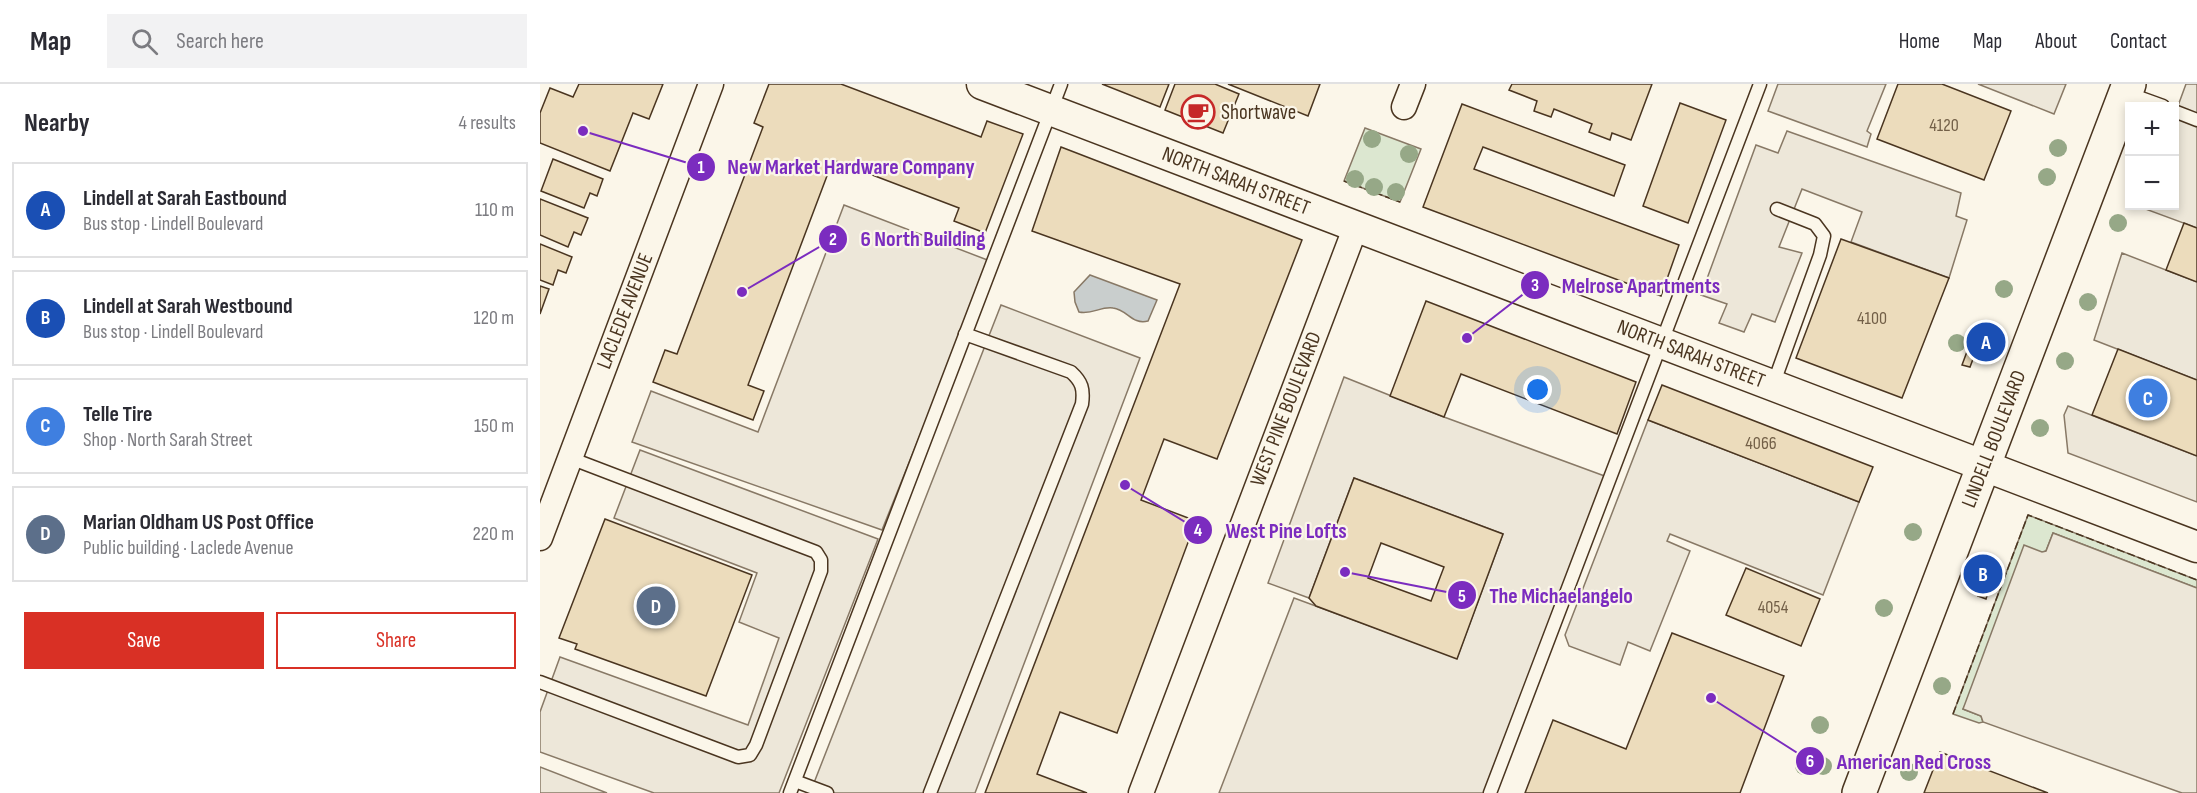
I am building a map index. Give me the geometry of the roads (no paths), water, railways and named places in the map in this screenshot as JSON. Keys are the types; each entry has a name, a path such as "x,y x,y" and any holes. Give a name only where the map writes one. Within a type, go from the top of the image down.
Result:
{"main road":[{"name":"LINDELL BOULEVARD","path":"1859,793 2127,88"}],"street":[{"name":"LACLEDE AVENUE","path":"540,538 711,84"},
{"name":"NORTH SARAH STREET","path":"982,84 1056,97 1356,226 2197,547"},
{"path":"1404,107 1413,84"},
{"name":"WEST PINE BOULEVARD","path":"1141,793 1356,226"}],"lane":[{"path":"1490,793 1760,84"},
{"path":"2127,88 2155,102"},
{"path":"790,793 1056,97"},
{"path":"2179,113 2197,120"},
{"path":"1773,385 1820,255 1824,236 1815,224 1777,209"},
{"path":"930,793 1082,404 1084,391 1080,380 1071,372 965,334"},
{"path":"540,682 738,757 750,755 756,745 821,571 821,560 816,552 570,458"},
{"path":"795,781 827,793"}],"place":[{"name":"Shortwave","path":"1198,112"},
{"name":"New Market Hardware Company","path":"583,131"},
{"name":"6 North Building","path":"742,292"},
{"name":"Melrose Apartments","path":"1467,338"},
{"name":"Lindell at Sarah Eastbound","path":"1986,342"},
{"name":"Telle Tire","path":"2148,398"},
{"name":"West Pine Lofts","path":"1125,485"},
{"name":"The Michaelangelo","path":"1345,572"},
{"name":"Lindell at Sarah Westbound","path":"1983,574"},
{"name":"Marian Oldham US Post Office","path":"656,606"},
{"name":"American Red Cross","path":"1711,698"}]}
